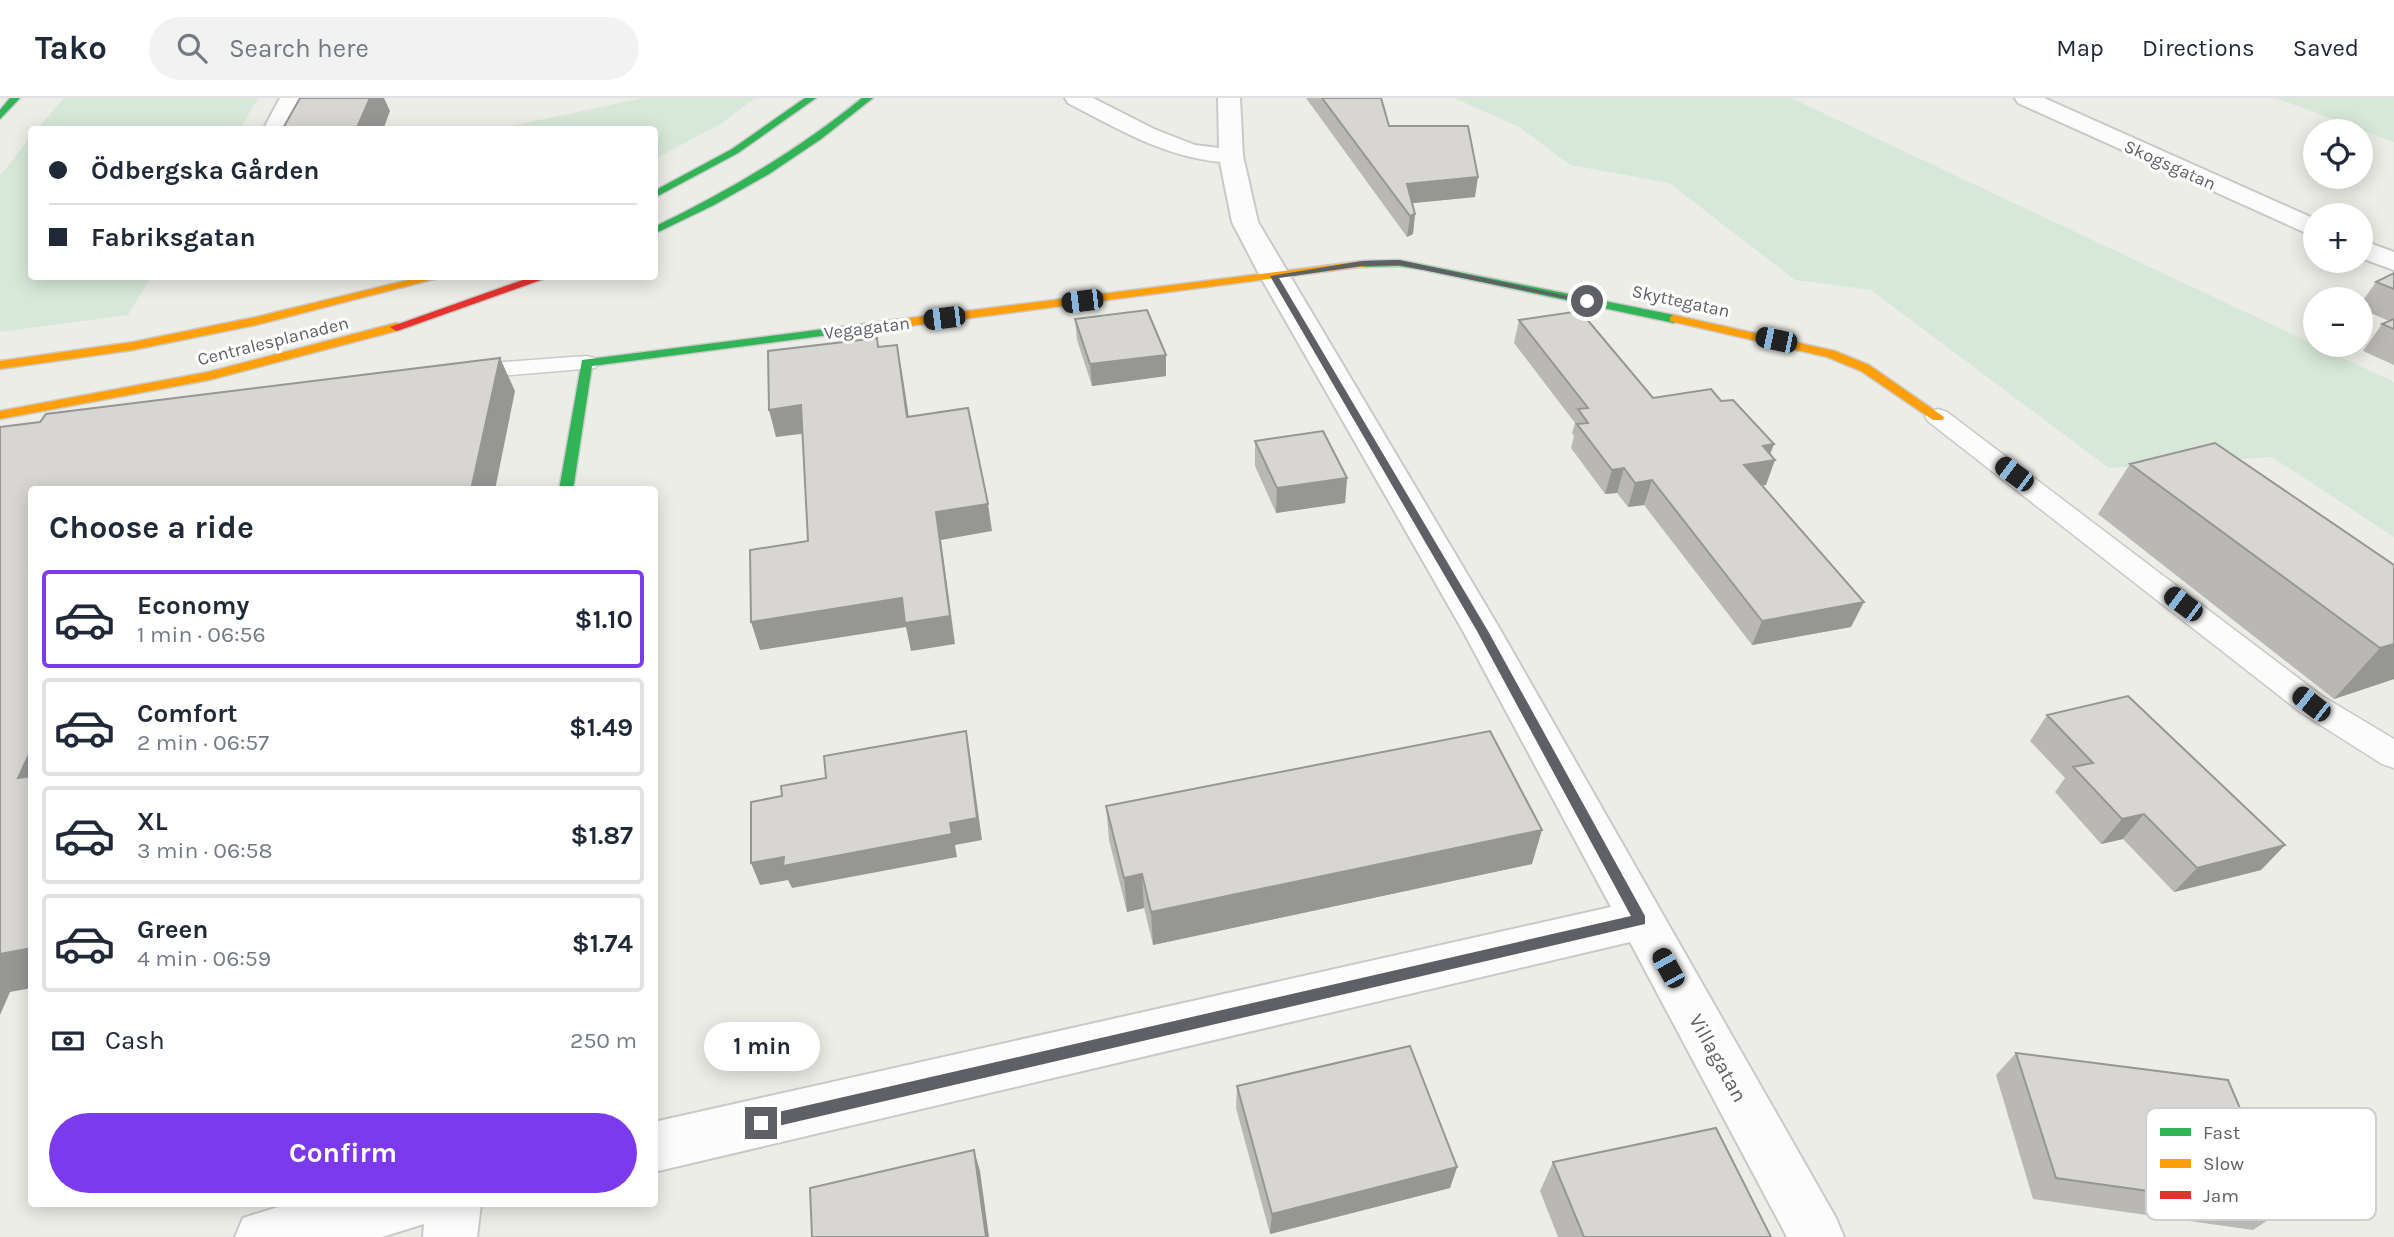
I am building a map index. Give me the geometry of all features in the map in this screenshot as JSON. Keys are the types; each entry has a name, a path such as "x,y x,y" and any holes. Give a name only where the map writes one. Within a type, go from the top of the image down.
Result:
{"main road":[{"path":"0,116 15,98"},
{"path":"658,193 724,159 780,123 811,98"},
{"path":"658,229 769,172 829,131 868,98"},
{"name":"Skyttegatan","path":"1274,276 1362,264 1399,263 1776,340 1831,354 1865,368 1938,417"},
{"name":"Vegagatan","path":"586,363 1274,276"},
{"name":"Centralesplanaden","path":"0,365 134,346 256,321 425,280"},
{"name":"Centralesplanaden","path":"0,415 202,379 322,349 456,311 537,280"},
{"path":"567,486 586,363"}],"street":[{"path":"276,126 292,98"},
{"path":"1076,98 1146,134 1191,152 1231,156"},
{"name":"Villagatan","path":"1229,98 1231,156 1245,222 1482,631 1817,1237"},
{"name":"Skogsgatan","path":"2026,98 2303,224"},
{"path":"2373,253 2394,262"},
{"path":"658,1146 1640,920"},
{"path":"262,1237 396,1207"},
{"path":"450,1237 454,1207"}],"lane":[{"path":"445,374 586,363"},
{"path":"1938,417 2311,704 2394,755"}],"green space":[{"path":"64,98 258,98 242,126 40,126"},
{"path":"643,98 755,98 722,123 658,157 658,126 511,126"},
{"path":"1454,98 1791,98 2303,339 2303,357 2341,357 2394,382 2394,537 2272,457 2109,468 1871,290 1795,280 1669,183 1570,165 1519,127"},
{"path":"2276,98 2394,98 2394,142 2373,134 2373,119 2332,119"},
{"path":"28,140 28,280 149,280 128,315 0,332 0,176"}],"building":[{"path":"300,98 370,98 358,126 284,126"},
{"path":"1322,98 1381,98 1389,126 1468,126 1478,177 1407,184 1415,214 1410,216"},
{"path":"2394,273 2394,289 2376,282"},
{"path":"1147,310 1166,355 1090,364 1075,319"},
{"path":"1580,311 1653,398 1711,389 1721,401 1733,400 1774,444 1763,446 1775,460 1744,465 1864,602 1762,621 1652,480 1635,483 1624,468 1612,470 1577,424 1588,423 1578,409 1588,408 1519,320"},
{"path":"2394,319 2394,329 2382,324"},
{"path":"877,338 878,347 897,345 907,417 968,408 988,504 936,512 950,616 905,623 902,598 751,622 750,550 808,541 801,405 769,410 768,351"},
{"path":"500,358 472,486 28,486 28,757 18,778 28,777 28,949 0,954 0,427 40,422 46,414"},
{"path":"1323,431 1347,478 1277,488 1255,441"},
{"path":"2215,443 2394,565 2394,644 2380,648 2130,464"},
{"path":"2128,696 2285,845 2197,868 2144,814 2122,819 2073,767 2093,763 2047,715"},
{"path":"966,731 977,818 950,823 952,834 783,866 784,857 751,863 751,802 782,796 781,786 826,778 824,756"},
{"path":"1490,731 1542,830 1151,912 1142,874 1124,878 1106,806"},
{"path":"1410,1046 1457,1167 1272,1214 1237,1086"},
{"path":"2016,1053 2228,1080 2240,1108 2146,1108 2146,1191 2056,1178"},
{"path":"1716,1128 1771,1237 1584,1237 1553,1162"},
{"path":"974,1150 986,1237 812,1237 810,1188"}],"traffic: fast":[{"path":"0,116 15,98"},
{"path":"658,193 735,151 811,98"},
{"path":"658,229 766,172 818,137 868,98"},
{"path":"1363,264 1399,263 1424,267 1674,319"},
{"path":"567,486 586,363 894,324"}],"traffic: slow":[{"path":"894,324 1363,264"},
{"path":"0,365 133,346 256,321 425,280"},
{"path":"1674,319 1831,354 1865,368 1938,417"},
{"path":"0,415 209,376 396,327"}],"traffic: jam":[{"path":"396,327 535,280"}],"route":[{"path":"761,1123 1640,920 1482,631 1274,276 1362,264 1399,263 1587,301"}]}
